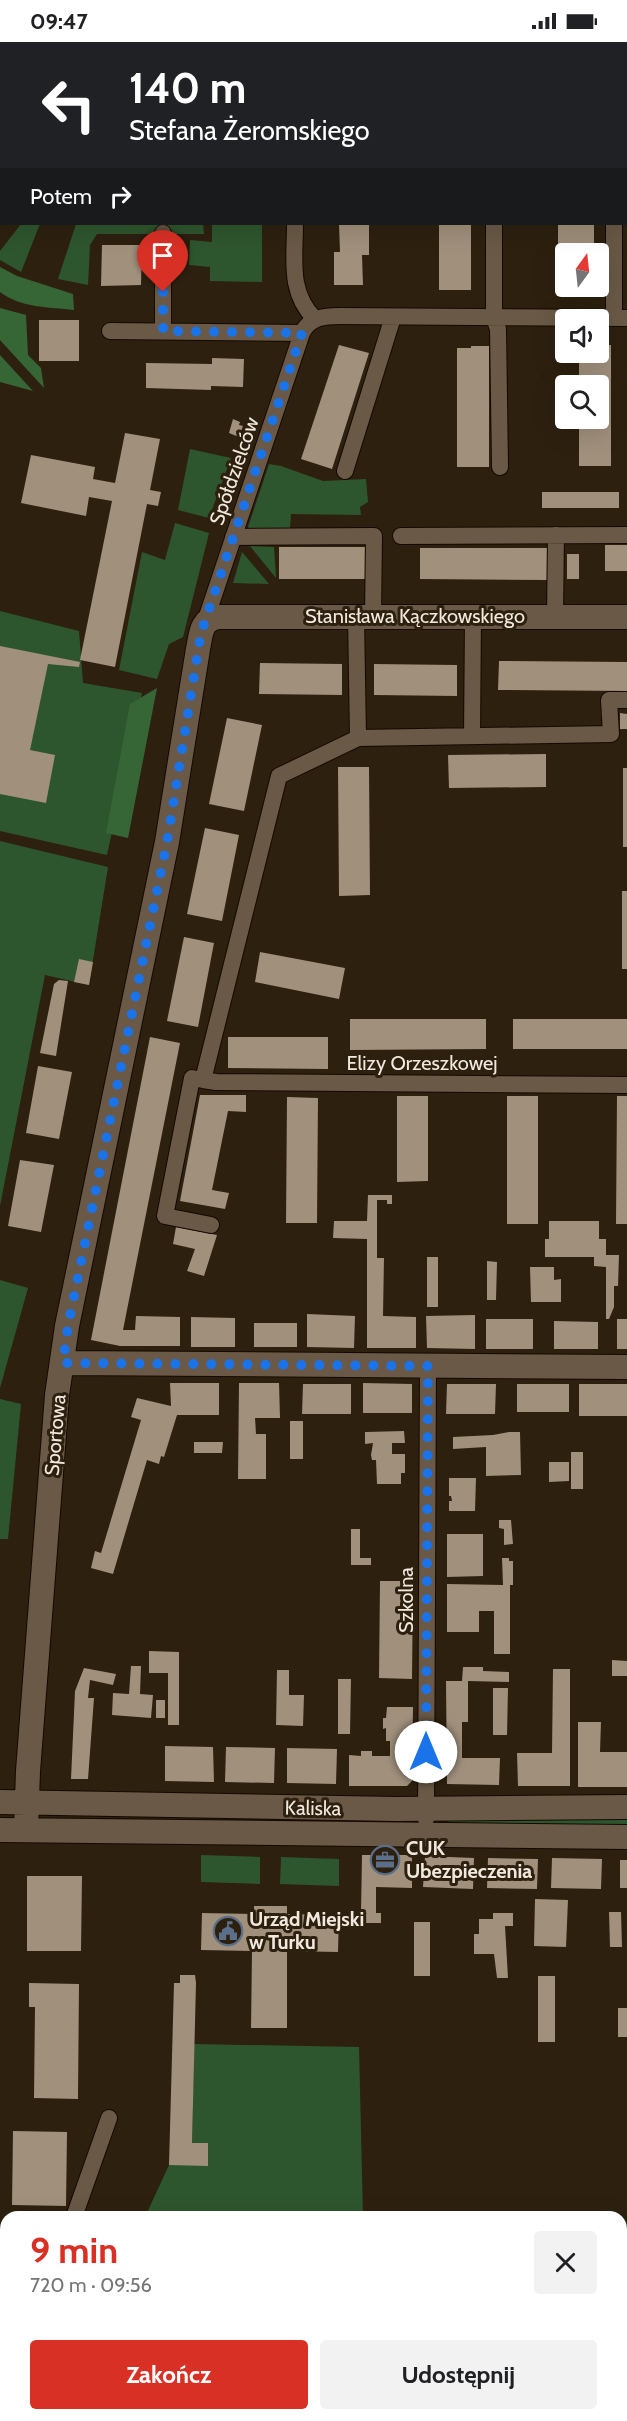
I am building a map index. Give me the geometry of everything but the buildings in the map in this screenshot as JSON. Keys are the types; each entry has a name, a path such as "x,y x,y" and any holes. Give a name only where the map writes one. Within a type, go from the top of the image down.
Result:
{"street":[{"path":"295,225 295,285 299,300 315,319 327,316 620,318 614,225"},
{"path":"494,225 494,318 498,329 500,467"},
{"path":"163,233 163,331"},
{"path":"345,471 393,317"},
{"name":"Spółdzielców","path":"205,622 302,333 306,325 315,319"},
{"path":"110,331 302,333"},
{"path":"555,616 556,535"},
{"path":"401,536 627,535"},
{"path":"233,537 374,536 364,616 358,738"},
{"name":"Stanisława Kączkowskiego","path":"205,622 218,616 627,616"},
{"path":"472,736 473,616"},
{"name":"Sportowa","path":"26,1830 26,1802 57,1395 68,1326 167,842 198,649 205,622"},
{"path":"211,1225 165,1216 192,1078 210,1081 279,776 358,738 611,734 609,700 627,700"},
{"name":"Elizy Orzeszkowej","path":"210,1081 627,1085"},
{"path":"63,1363 627,1367"},
{"name":"Szkolna","path":"426,1835 428,1366"},
{"name":"Kaliska","path":"0,1802 426,1809 627,1807"},
{"path":"179,1832 180,1805"},
{"name":"Kaliska","path":"0,1830 627,1837"},
{"path":"76,2211 109,2118"}],"green space":[{"path":"20,225 40,225 21,272 0,260 0,251"},
{"path":"76,225 203,225 204,234 97,234 90,245 88,285 58,279"},
{"path":"212,225 262,225 262,282 210,281 210,267 189,265 190,240 212,242"},
{"path":"0,267 17,276 73,294 74,310 36,306 8,297 0,292"},
{"path":"0,308 26,315 28,355 41,368 44,388 0,340"},
{"path":"0,355 33,391 0,382"},
{"path":"190,449 231,458 209,518 178,510"},
{"path":"269,464 323,481 366,479 368,502 360,507 361,515 291,514 290,528 253,532 248,527"},
{"path":"175,523 209,533 183,637 169,644 157,679 119,670 142,552 165,560"},
{"path":"250,546 274,547 276,578"},
{"path":"242,552 269,584 233,583"},
{"path":"0,611 79,631 83,683 142,693 107,855 0,831"},
{"path":"157,688 128,838 106,833 130,704"},
{"path":"0,841 108,867 89,985 45,975 0,1206"},
{"path":"0,1280 28,1288 0,1388"},
{"path":"0,1399 21,1404 8,1539 0,1539"},
{"path":"627,1817 627,1831 448,1823 449,1818"},
{"path":"201,1855 260,1857 260,1884 201,1882"},
{"path":"281,1857 339,1859 339,1886 280,1884"},
{"path":"194,2044 359,2047 363,2211 148,2211 169,2165 208,2143 192,2143"}],"place":[{"name":"CUK Ubezpieczenia","path":"385,1860"},
{"name":"Urząd Miejski w Turku","path":"228,1931"}],"route":[{"path":"163,292 163,331 302,333 201,633 167,842 68,1326 63,1363 428,1366 426,1752"}]}
